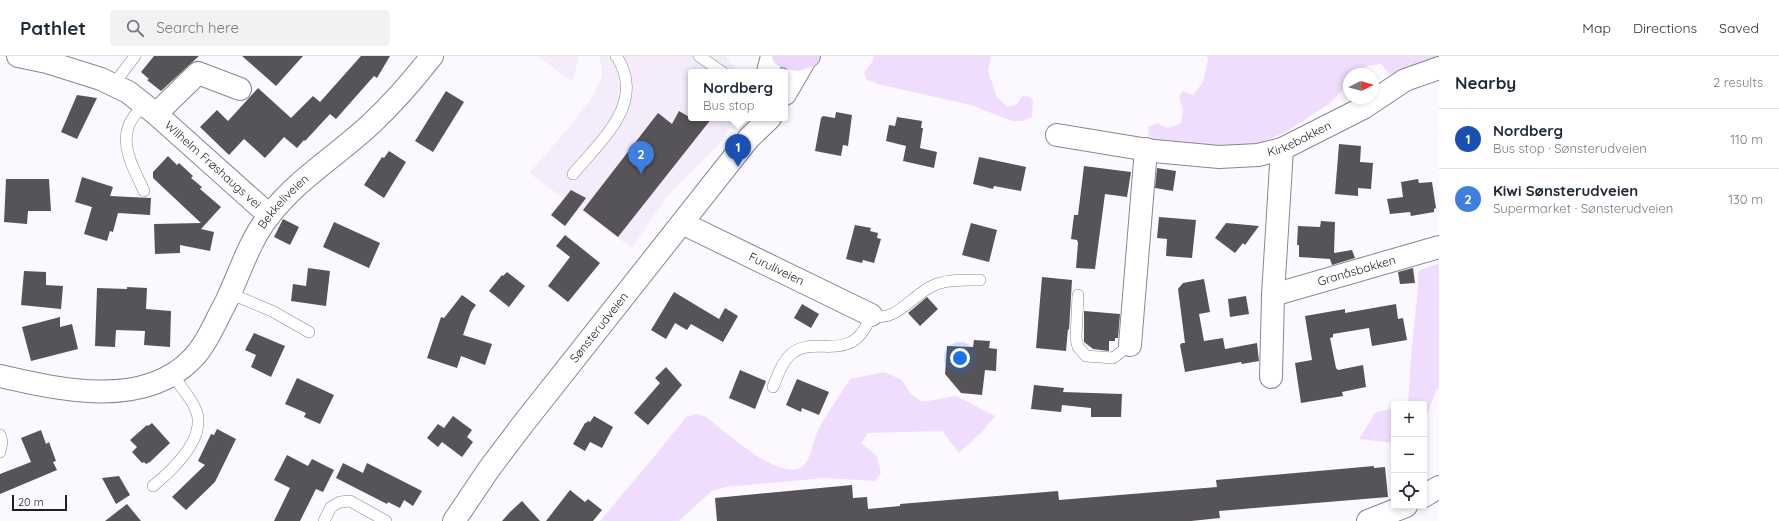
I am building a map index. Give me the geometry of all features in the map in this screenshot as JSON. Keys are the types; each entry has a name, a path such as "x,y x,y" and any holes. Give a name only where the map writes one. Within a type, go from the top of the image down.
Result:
{"main road":[{"path":"782,56 797,60 808,57"}],"street":[{"name":"Wilhelm Frøshaugs vei","path":"18,56 47,62 101,79 128,92 269,215"},
{"name":"Bekkeliveien","path":"0,376 64,389 93,391 141,387 173,376 193,358 204,341 229,293 257,232 269,215 295,186 371,123 417,75 432,56"},
{"path":"769,69 772,56"},
{"path":"788,89 808,57"},
{"name":"Kirkebakken","path":"1056,135 1146,149 1219,157 1258,155 1282,149 1363,108 1405,80 1439,68"},
{"name":"Wilhelm Frøshaugs vei","path":"149,109 198,73 240,89"},
{"name":"Sønsterudveien","path":"454,521 472,492 507,444 682,223 752,128 765,121"},
{"path":"1130,345 1146,149"},
{"path":"1271,377 1273,295 1282,149"},
{"name":"Furuliveien","path":"682,223 871,315"},
{"name":"Granåsbakken","path":"1273,295 1439,247"},
{"path":"1427,494 1439,486"},
{"path":"1368,521 1398,509"}],"lane":[{"path":"113,85 135,56"},
{"path":"573,174 611,128 623,110 627,95 627,81 620,60 616,56"},
{"path":"699,56 718,69"},
{"path":"144,191 126,144 127,128 149,109"},
{"path":"773,386 784,362 796,351 804,348 837,346 851,343 861,335 871,315 881,317 892,315 918,294 939,283 954,280 980,280"},
{"path":"229,293 272,311 309,332"},
{"path":"1078,295 1076,338 1078,347 1086,356 1113,358 1130,345"},
{"path":"153,486 180,461 193,440 198,425 198,418 193,406 173,376"},
{"path":"0,435 2,442 0,452"},
{"path":"324,521 331,507 340,502 350,501 386,521"}],"shaded area":[{"path":"538,56 579,56 573,81 565,77"},
{"path":"599,56 725,56 737,69 688,69 688,121 734,121 720,143 667,196 632,248 529,173 566,131 593,96 602,76"},
{"path":"874,56 991,56 988,71 997,97 1008,107 1017,104 1022,96 1030,97 1033,101 1032,117 1022,121 1012,121 971,105 877,84 866,79 864,72 871,64"},
{"path":"1207,56 1439,56 1439,60 1394,75 1388,72 1381,64 1367,66 1365,68 1343,68 1343,89 1329,104 1284,133 1253,146 1160,143 1149,136 1148,127 1158,123 1169,128 1181,123 1183,109 1179,97 1182,91 1193,95 1203,82 1208,60"},
{"path":"1439,263 1439,388 1436,391 1427,414 1427,401 1408,401 1418,271"},
{"path":"884,372 902,380 911,394 922,402 956,396 995,416 981,433 959,453 942,431 868,433 861,443 877,456 881,473 875,481 824,478 725,487 712,491 679,521 600,521 686,417 697,414 706,417 739,443 767,462 781,468 793,470 803,466 806,463 810,456 819,428 850,379"},
{"path":"1391,409 1391,443 1359,439 1376,412"}],"building":[{"path":"154,56 199,56 161,91 147,80 149,79 141,72"},
{"path":"242,56 303,56 276,86"},
{"path":"361,56 390,56 377,78 374,76 336,119 330,114 297,148 284,137 265,158 244,139 229,155 200,127 217,110 228,121 258,88 291,118 313,96 320,102"},
{"path":"446,91 464,102 433,152 415,141"},
{"path":"77,95 97,98 77,139 61,132"},
{"path":"679,111 688,116 688,121 710,121 618,237 583,210 658,113 672,124"},
{"path":"836,112 852,115 848,146 843,145 841,156 815,151 821,118 823,116 835,118"},
{"path":"897,117 922,121 921,128 923,128 920,148 937,152 934,168 903,161 906,146 886,141 889,125 895,126"},
{"path":"1339,144 1361,146 1360,162 1373,163 1371,189 1358,188 1358,196 1335,194"},
{"path":"389,151 406,162 384,198 364,185 382,157 384,158"},
{"path":"168,156 177,165 179,163 193,176 191,178 202,187 200,189 221,207 201,229 214,232 210,251 180,245 180,253 155,254 154,224 201,223 153,178 153,172"},
{"path":"979,157 1026,167 1021,191 994,186 993,189 973,184"},
{"path":"1084,166 1131,172 1127,197 1105,194 1095,269 1076,268 1078,243 1077,240 1071,239 1074,215 1078,215"},
{"path":"1157,168 1176,171 1173,191 1155,188"},
{"path":"82,177 113,187 110,196 151,198 150,215 118,213 113,232 110,231 107,241 84,234 92,207 75,202"},
{"path":"6,179 49,179 51,211 28,211 27,224 4,222"},
{"path":"1418,179 1419,183 1432,182 1436,208 1434,209 1434,212 1411,216 1410,212 1390,214 1387,199 1403,197 1401,182"},
{"path":"571,190 586,198 565,226 551,215"},
{"path":"1159,217 1196,220 1192,258 1166,256 1167,239 1157,238"},
{"path":"283,219 299,227 290,245 274,237"},
{"path":"1321,221 1335,222 1334,253 1352,250 1355,258 1332,265 1330,259 1299,257 1299,245 1297,245 1298,226 1320,227"},
{"path":"334,222 380,243 369,268 323,247"},
{"path":"971,223 997,230 989,262 962,255"},
{"path":"1226,223 1259,226 1245,245 1243,243 1235,253 1215,238"},
{"path":"855,225 871,228 870,231 878,233 877,238 881,239 874,263 863,260 862,263 846,259"},
{"path":"565,235 600,263 568,302 548,286 570,257 556,246"},
{"path":"308,268 330,271 326,306 291,301 293,284 306,286"},
{"path":"1413,268 1415,283 1400,284 1398,272"},
{"path":"24,271 46,272 46,285 63,286 61,309 21,305"},
{"path":"507,272 525,286 509,307 489,291 502,275 503,276"},
{"path":"1042,277 1072,280 1069,330 1068,329 1066,351 1036,348"},
{"path":"1204,279 1210,312 1199,314 1204,341 1223,338 1225,349 1257,343 1259,361 1242,364 1241,362 1185,372 1180,345 1185,343 1178,289 1183,283"},
{"path":"127,287 147,288 146,309 171,311 170,347 144,345 145,331 116,330 115,347 95,346 97,288 127,289"},
{"path":"674,292 719,319 725,308 738,316 723,342 691,324 687,330 675,323 666,339 651,330"},
{"path":"462,295 476,305 471,312 463,335 492,344 485,365 461,356 457,368 427,358 441,317 444,318"},
{"path":"1246,296 1249,314 1230,317 1228,299"},
{"path":"927,297 938,309 920,326 908,313"},
{"path":"802,304 819,314 811,328 794,318"},
{"path":"1396,304 1398,319 1403,318 1407,340 1372,346 1369,328 1333,334 1333,337 1330,338 1336,368 1338,370 1363,365 1366,387 1342,392 1343,396 1301,403 1295,363 1312,360 1305,316 1345,309 1345,313"},
{"path":"1084,311 1120,314 1118,338 1115,338 1115,341 1109,341 1109,351 1093,349 1084,342"},
{"path":"60,317 60,327 72,324 78,349 31,361 22,327"},
{"path":"254,333 285,346 271,377 251,367 256,355 245,350"},
{"path":"974,340 990,341 989,348 997,349 996,371 985,370 982,395 961,393 945,374 947,346 973,347"},
{"path":"666,367 682,385 648,425 634,413 660,383 655,378"},
{"path":"740,370 766,381 755,409 729,398"},
{"path":"297,378 334,395 320,424 304,417 306,413 285,404"},
{"path":"797,379 829,392 819,415 802,408 801,412 786,405"},
{"path":"1034,385 1064,388 1063,392 1122,394 1121,417 1091,417 1091,408 1062,405 1061,412 1031,409"},
{"path":"453,416 472,430 467,437 473,442 462,457 442,442 438,447 427,438 438,424 444,428"},
{"path":"594,416 613,427 602,448 590,442 585,451 573,444 585,423 588,421 590,422"},
{"path":"152,423 170,443 146,464 144,462 142,463 132,452 137,447 130,440 147,425 148,426"},
{"path":"217,429 236,439 215,482 186,510 172,497 205,465 198,461 211,434 214,435"},
{"path":"41,430 46,444 49,442 56,461 53,462 57,470 0,494 0,474 31,462 21,438"},
{"path":"287,455 308,466 312,459 334,470 323,492 316,489 300,521 274,521 290,488 274,480"},
{"path":"343,463 363,473 367,463 422,491 413,506 404,500 400,508 388,502 387,504 336,478"},
{"path":"1374,466 1374,468 1385,467 1388,497 1219,511 1220,518 1191,521 717,521 715,498 852,485 853,498 867,497 868,509 900,506 900,504 1058,491 1059,500 1217,487 1216,480"},
{"path":"119,476 130,495 116,504 102,478"},
{"path":"570,490 585,502 588,499 602,510 593,521 546,521"},
{"path":"522,501 540,521 502,521 511,511"},
{"path":"127,504 141,521 105,521"}],"place":[{"name":"Nordberg","path":"738,167"},
{"name":"Kiwi Sønsterudveien","path":"641,174"}]}
